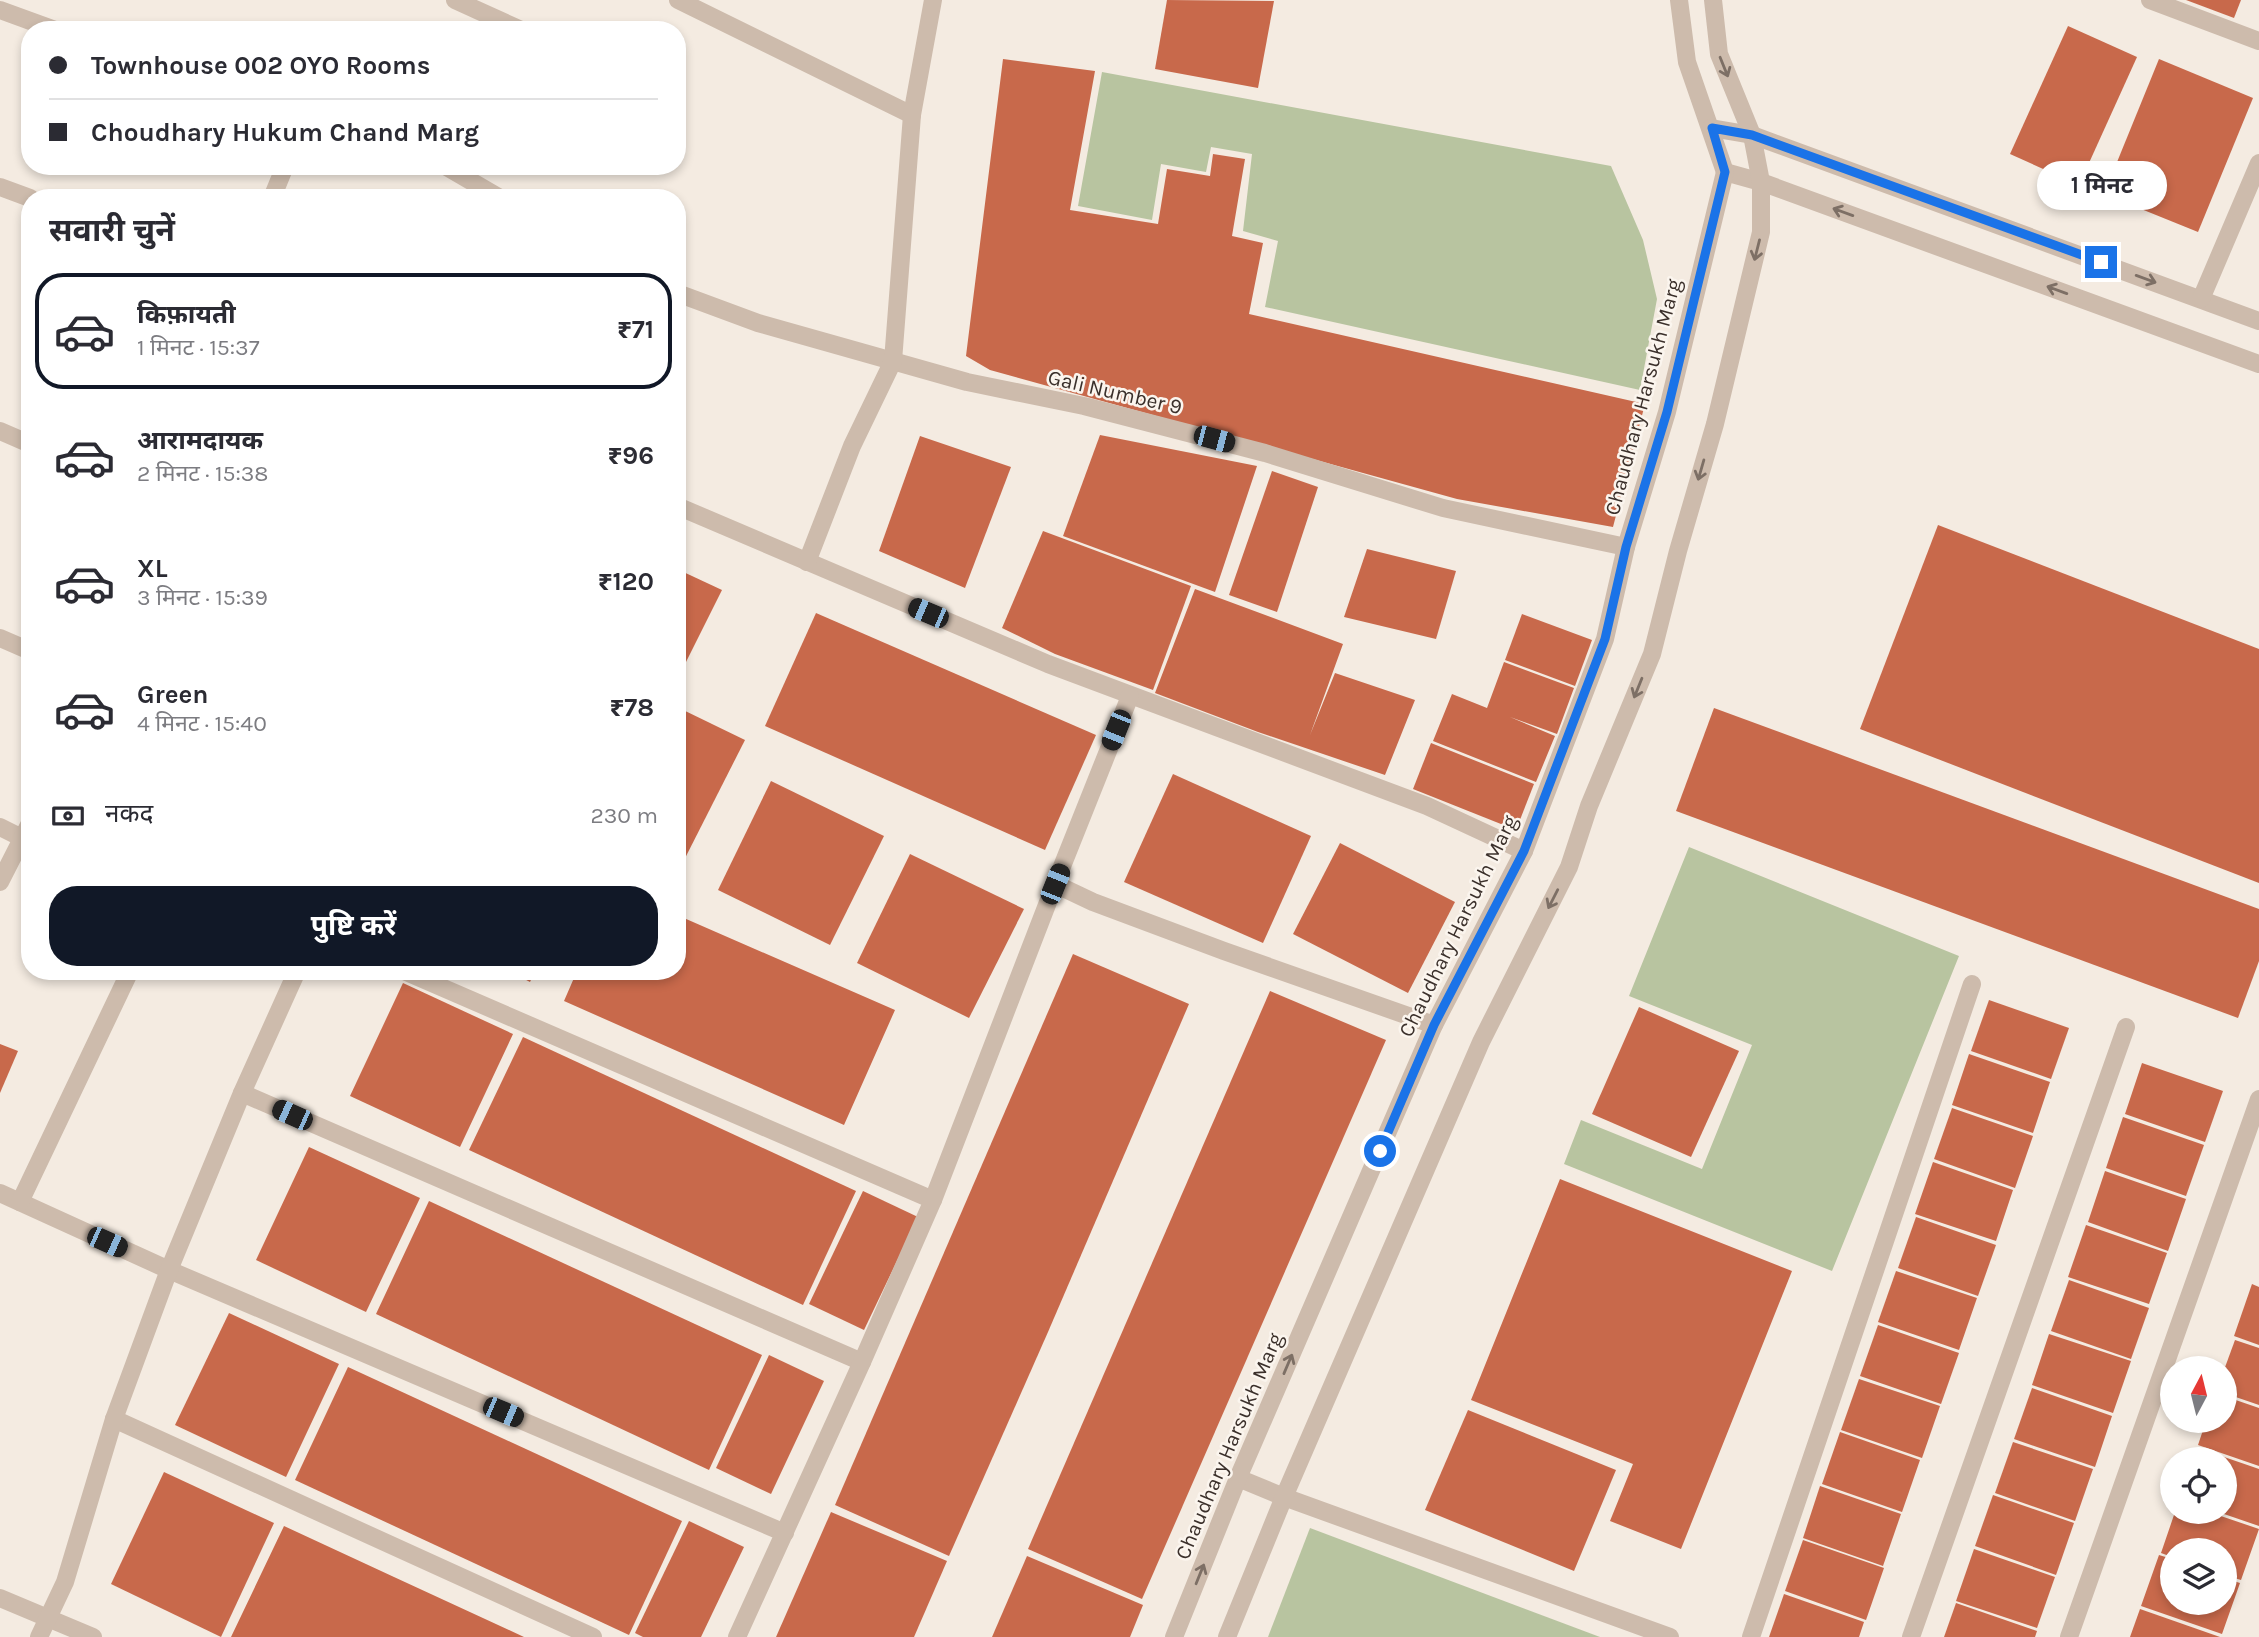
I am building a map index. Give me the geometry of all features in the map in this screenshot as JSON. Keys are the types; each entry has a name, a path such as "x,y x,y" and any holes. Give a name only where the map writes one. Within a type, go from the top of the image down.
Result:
{"street":[{"path":"455,0 502,21"},
{"path":"678,0 706,6 912,115"},
{"path":"807,562 852,446 893,361 912,115 933,0"},
{"path":"1679,0 1687,62 1725,172 1761,182 2259,364"},
{"path":"1227,1637 1284,1497 1481,1042 1569,867 1589,806 1652,654 1678,551 1715,424 1761,232 1761,182 1752,135 1719,54 1713,0"},
{"path":"2150,0 2259,41"},
{"path":"0,10 30,21"},
{"path":"1712,128 1752,135 2259,321"},
{"path":"2201,299 2259,163"},
{"name":"Chaudhary Harsukh Marg","path":"1174,1637 1238,1478 1434,1025 1524,851 1605,639 1626,547 1667,412 1725,172"},
{"path":"460,175 485,189"},
{"path":"0,187 21,195"},
{"name":"Gali Number 9","path":"686,296 758,323 967,383 1084,406 1252,450 1443,508 1626,547"},
{"path":"0,432 21,440"},
{"path":"686,510 1035,659 1427,806 1524,851"},
{"path":"0,638 21,647"},
{"path":"737,1637 933,1200 1130,696"},
{"path":"0,827 21,829"},
{"path":"0,882 21,840"},
{"path":"1055,884 1093,902 1434,1025"},
{"path":"20,1202 126,980"},
{"path":"39,1637 65,1582 114,1419 169,1270 242,1093 293,980"},
{"path":"425,980 933,1200"},
{"path":"1751,1637 1972,984"},
{"path":"1911,1637 2126,1027"},
{"path":"242,1093 862,1362"},
{"path":"2069,1637 2259,1099"},
{"path":"0,1193 169,1270 785,1533"},
{"path":"114,1419 593,1637"},
{"path":"1238,1478 1670,1637"},
{"path":"0,1598 93,1637"}],"green space":[{"path":"1102,72 1611,166 1643,240 1657,299 1640,390 1265,307 1278,241 1243,231 1252,154 1211,147 1206,172 1161,164 1152,220 1078,206"},
{"path":"1689,847 1959,956 1832,1271 1564,1164 1581,1120 1702,1169 1752,1045 1629,996"},
{"path":"1310,1528 1600,1637 1268,1637"}],"building":[{"path":"1167,0 1274,1 1258,88 1155,69"},
{"path":"2186,0 2241,0 2234,18"},
{"path":"2068,26 2137,57 2079,185 2010,154"},
{"path":"1003,59 1095,71 1070,210 1158,224 1167,169 1210,176 1213,154 1245,159 1232,236 1263,243 1249,314 1645,404 1613,527 1457,499 990,370 966,356"},
{"path":"2159,59 2253,98 2198,232 2104,194"},
{"path":"1100,435 1257,466 1215,592 1063,536"},
{"path":"920,436 1011,467 965,588 879,551"},
{"path":"1272,471 1318,487 1277,612 1229,595"},
{"path":"1938,525 2259,649 2259,883 1860,729"},
{"path":"1043,531 1191,586 1153,690 1055,654 1002,628"},
{"path":"1367,549 1456,571 1436,639 1344,617"},
{"path":"686,573 722,590 686,662"},
{"path":"1195,589 1343,644 1310,735 1335,673 1415,700 1385,775 1258,732 1155,693"},
{"path":"816,613 1096,735 1045,850 765,726"},
{"path":"1522,614 1592,640 1575,686 1505,660"},
{"path":"1504,662 1574,688 1557,734 1510,717 1555,736 1536,782 1433,741 1452,694 1487,708"},
{"path":"1714,708 2259,909 2259,961 2238,1018 1676,811"},
{"path":"686,711 745,740 686,856"},
{"path":"1431,743 1534,784 1516,830 1413,789"},
{"path":"1173,774 1311,836 1263,943 1124,882"},
{"path":"771,781 884,836 830,945 718,890"},
{"path":"1340,843 1455,902 1408,993 1293,934"},
{"path":"910,854 1024,909 969,1018 857,963"},
{"path":"686,919 895,1010 844,1125 564,1001 573,980 686,980"},
{"path":"1073,954 1189,1004 949,1556 835,1505"},
{"path":"403,983 513,1034 460,1147 350,1096"},
{"path":"1270,991 1386,1040 1142,1599 1028,1549"},
{"path":"1989,1000 2069,1028 2051,1079 1971,1051"},
{"path":"1639,1007 1739,1051 1691,1157 1592,1114"},
{"path":"523,1037 856,1191 803,1305 469,1150"},
{"path":"0,1044 18,1051 0,1093"},
{"path":"1969,1054 2050,1082 2033,1133 1952,1105"},
{"path":"2142,1063 2223,1091 2205,1142 2125,1114"},
{"path":"1952,1108 2033,1136 2015,1188 1934,1159"},
{"path":"2123,1117 2204,1145 2186,1196 2106,1168"},
{"path":"309,1147 420,1198 366,1312 256,1260"},
{"path":"1933,1162 2013,1190 1996,1241 1915,1214"},
{"path":"2105,1171 2186,1199 2168,1251 2088,1222"},
{"path":"1560,1179 1792,1271 1681,1549 1610,1521 1633,1464 1471,1400"},
{"path":"863,1191 918,1217 864,1330 809,1304"},
{"path":"429,1201 762,1355 709,1470 376,1314"},
{"path":"1916,1217 1996,1245 1978,1296 1898,1268"},
{"path":"2086,1225 2167,1253 2149,1304 2068,1277"},
{"path":"1896,1271 1977,1298 1959,1350 1878,1322"},
{"path":"2069,1280 2149,1308 2131,1359 2051,1331"},
{"path":"2252,1284 2259,1287 2259,1345 2234,1336"},
{"path":"229,1313 339,1364 286,1477 175,1425"},
{"path":"1878,1325 1959,1353 1941,1404 1860,1376"},
{"path":"2049,1334 2131,1361 2113,1413 2032,1385"},
{"path":"2235,1340 2259,1348 2259,1405 2237,1397 2237,1356 2229,1356"},
{"path":"769,1355 824,1381 771,1494 716,1468"},
{"path":"348,1367 682,1521 629,1635 295,1480"},
{"path":"1859,1379 1940,1406 1922,1458 1841,1430"},
{"path":"2032,1388 2112,1416 2095,1467 2014,1439"},
{"path":"2237,1400 2259,1408 2259,1466 2237,1458 2237,1447 2198,1445 2202,1433 2237,1433"},
{"path":"1468,1410 1616,1470 1574,1571 1425,1510"},
{"path":"1840,1432 1920,1460 1902,1512 1822,1484"},
{"path":"2013,1442 2093,1469 2075,1521 1995,1493"},
{"path":"2237,1461 2259,1469 2259,1526 2237,1518"},
{"path":"164,1472 274,1523 221,1637 111,1584"},
{"path":"1820,1486 1901,1514 1883,1566 1803,1538"},
{"path":"1993,1495 2074,1523 2056,1575 1975,1546"},
{"path":"831,1512 947,1561 914,1637 776,1637"},
{"path":"689,1521 744,1547 701,1637 643,1637 635,1633"},
{"path":"2237,1522 2259,1529 2241,1580 2237,1579 2237,1538 2166,1538 2171,1524 2237,1524"},
{"path":"284,1526 394,1577 524,1637 231,1637"},
{"path":"1803,1540 1884,1568 1866,1620 1785,1591"},
{"path":"1974,1549 2055,1577 2037,1628 1956,1601"},
{"path":"2159,1555 2160,1555 2160,1613 2141,1606"},
{"path":"1027,1556 1143,1605 1130,1637 992,1637"},
{"path":"1784,1594 1864,1622 1859,1637 1769,1637"},
{"path":"1956,1603 2037,1631 2035,1637 1944,1637"},
{"path":"2140,1609 2220,1637 2130,1637"},
{"path":"2167,1615 2229,1615 2222,1634"}],"route":[{"path":"1380,1151 1434,1025 1524,851 1605,639 1626,547 1667,412 1725,172 1712,128 1752,135 2101,262"}]}
